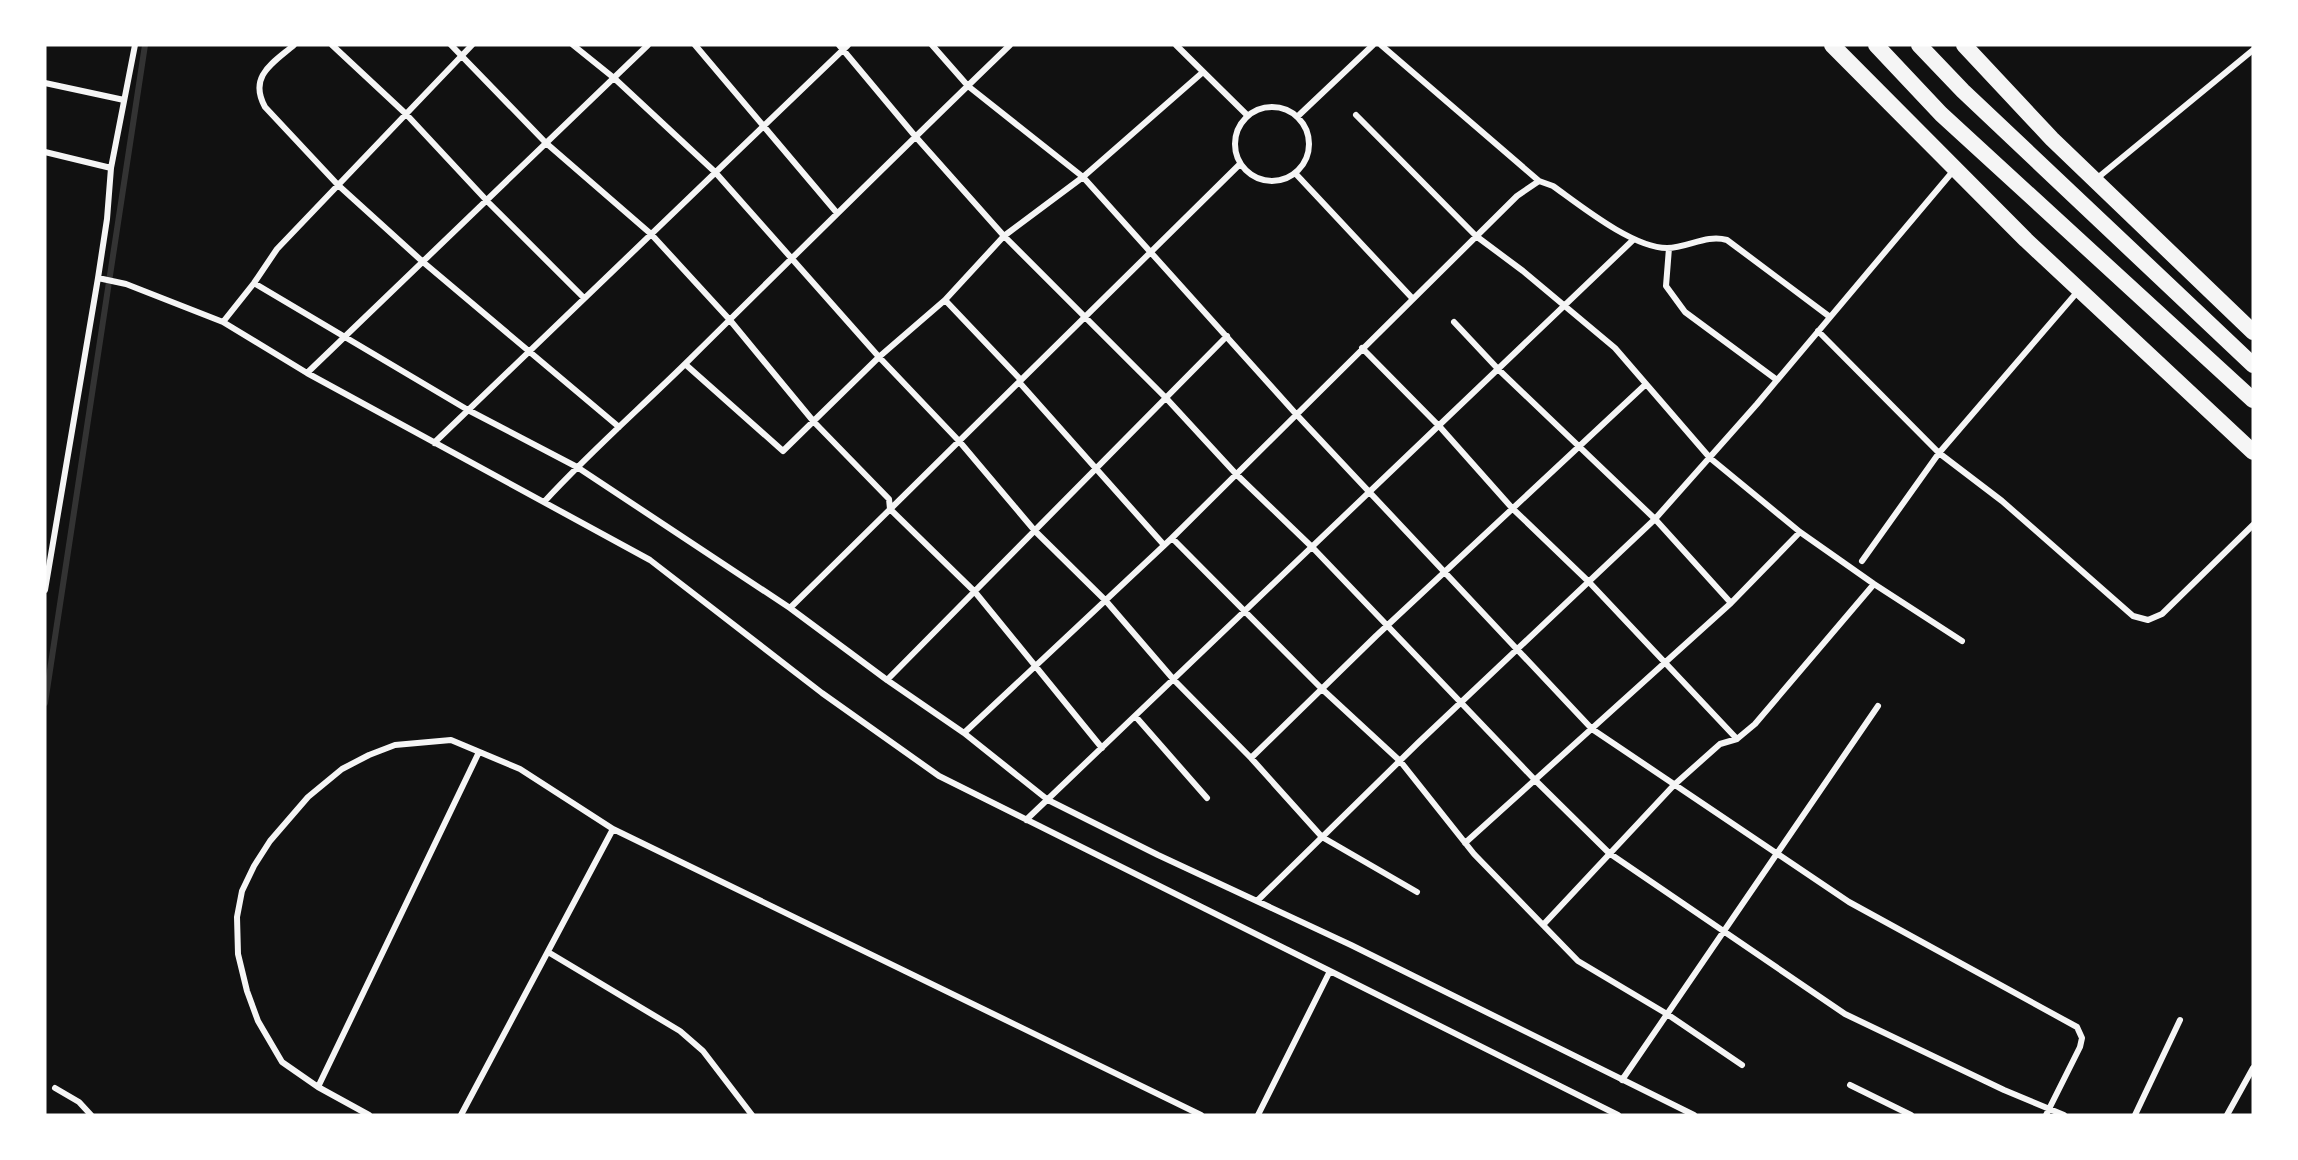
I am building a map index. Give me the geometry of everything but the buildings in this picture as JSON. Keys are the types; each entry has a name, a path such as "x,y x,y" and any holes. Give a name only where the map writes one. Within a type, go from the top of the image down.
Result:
{"highway":[{"path":"1832,45 1954,169 2079,290 2253,452"},
{"path":"1876,45 1941,114 2253,400"},
{"path":"1919,45 1963,91 2253,365"},
{"path":"1964,45 2052,139 2253,332"}],"street":[{"path":"45,590 101,279 111,168 135,45"},
{"path":"294,45 267,67 260,80 258,91 265,107 338,185 423,262 619,427"},
{"path":"332,45 406,114 486,200 584,298"},
{"path":"451,45 546,143 651,234 729,319 814,422 889,499 890,509 975,592 1102,748"},
{"path":"223,322 277,249 472,45"},
{"path":"573,45 614,78 715,172 879,357 959,441 1035,531 1106,601 1174,680 1251,758 1322,837 1418,892"},
{"path":"307,373 648,45"},
{"path":"695,45 837,213"},
{"path":"932,45 968,86 1083,177 1296,414 1592,729 1849,902 2077,1027 2082,1038 2080,1047 2048,1112"},
{"path":"544,502 577,467 1010,45"},
{"path":"1176,45 1248,116"},
{"path":"1297,117 1373,45"},
{"path":"1381,45 1539,181 1552,186 1634,240 1668,248 1710,238 1718,237 1727,240 1830,317"},
{"path":"434,443 843,46 915,136 1004,236 1166,398 1236,474 1313,548 1386,627 1609,853 1845,1014 2048,1112 2064,1115"},
{"path":"2095,180 2253,50"},
{"path":"685,364 783,451 879,357 945,300 1004,236 1083,177 1203,72"},
{"path":"45,83 124,100"},
{"path":"1268,107 1288,111 1304,125 1309,145 1307,156 1295,173 1276,181 1265,181 1246,172 1240,164 1234,143 1241,123 1248,116 1268,107"},
{"path":"1356,115 1476,236 1615,348 1710,458 1800,532 1874,584 1962,641"},
{"path":"45,152 111,168"},
{"path":"790,608 1240,164"},
{"path":"1257,901 1400,761 1655,519 1777,380 1954,169"},
{"path":"1295,173 1413,299"},
{"path":"964,733 1172,538 1517,196 1539,181"},
{"path":"1026,820 1634,240"},
{"path":"1668,248 1666,286 1685,312 1777,380"},
{"path":"101,279 126,284 223,322 307,373 650,560 822,693 939,776 1618,1115"},
{"path":"254,283 468,410 577,467 790,608 887,680 964,733 1048,800 1158,855 1362,950 1694,1115"},
{"path":"1862,561 1939,453 2079,290"},
{"path":"945,300 1020,379 1019,382 1164,545"},
{"path":"1454,322 1499,370 1655,519 1731,603"},
{"path":"1818,331 1939,453 2002,501 2133,616 2148,620 2162,614 2253,525"},
{"path":"887,680 1227,336"},
{"path":"1362,348 1440,426 1512,508 1589,582 1737,739"},
{"path":"1251,758 1578,445 1646,384"},
{"path":"1465,843 1731,603 1800,532"},
{"path":"1172,538 1322,688 1400,761 1465,843 1578,961 1667,1014 1742,1065"},
{"path":"1543,925 1674,785 1720,744 1737,739 1755,724 1874,584"},
{"path":"1622,1080 1878,706"},
{"path":"1136,717 1207,798"},
{"path":"369,1115 318,1087 282,1062 258,1021 247,991 238,954 237,917 242,891 270,841 308,797 342,769 395,745 450,740 520,769 613,829 1201,1115"},
{"path":"318,1087 480,752"},
{"path":"460,1115 613,829"},
{"path":"548,952 680,1031 703,1051 752,1115"},
{"path":"1258,1115 1330,971"},
{"path":"2135,1115 2180,1020"},
{"path":"2227,1115 2253,1068"},
{"path":"1850,1085 1911,1115"},
{"path":"56,1088 79,1102 91,1115"}],"waterway":[{"path":"45,703 145,45"}]}
